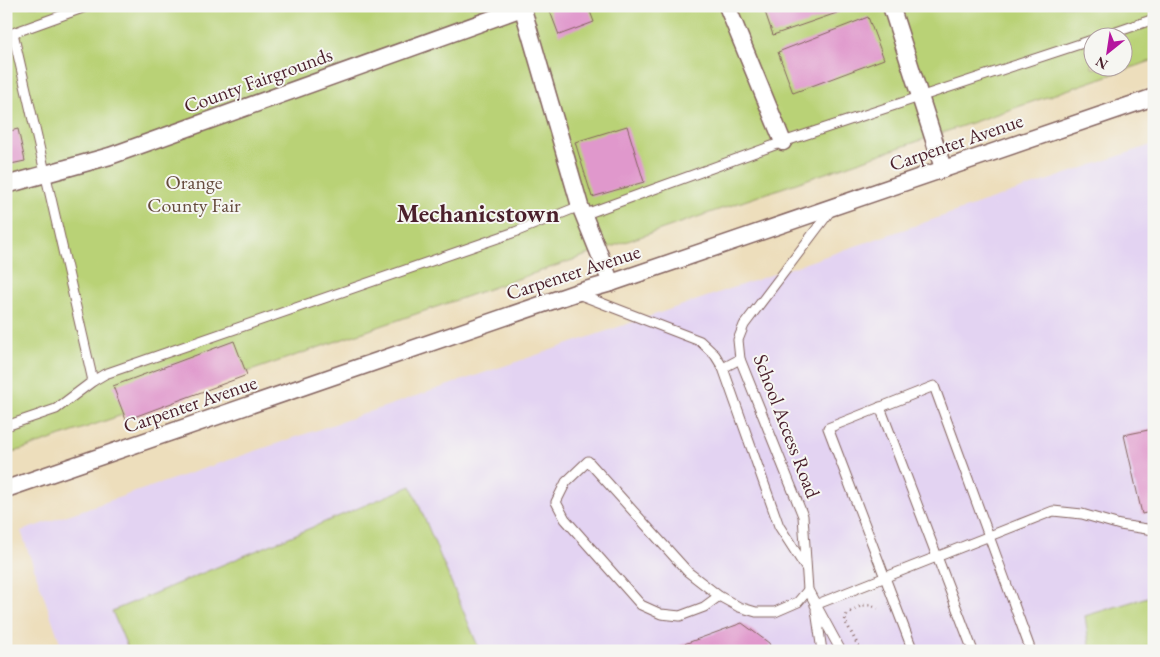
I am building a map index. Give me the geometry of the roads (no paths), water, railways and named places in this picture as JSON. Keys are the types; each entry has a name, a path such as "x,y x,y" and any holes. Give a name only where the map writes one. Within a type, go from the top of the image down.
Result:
{"street":[{"path":"727,6 782,142"},
{"path":"891,6 943,168"},
{"name":"County Fairgrounds","path":"6,185 110,156 522,7 581,210 611,283"},
{"name":"Carpenter Avenue","path":"6,489 575,293 611,283 1154,97"}],"lane":[{"path":"88,6 13,33 93,381"},
{"path":"1128,28 1154,19"},
{"path":"6,426 56,409 105,374 515,232 1082,43"},
{"name":"School Access Road","path":"834,206 744,325 738,340 740,359 803,516 808,590 840,651"},
{"name":"School Access Road","path":"575,293 700,341 715,355 723,368 778,526 807,570"},
{"path":"723,368 740,359"},
{"path":"913,651 828,428 934,386 1031,651"},
{"path":"880,407 974,651"},
{"path":"719,596 704,608 680,616 661,614 641,605 565,519 556,502 566,482 588,461 688,572 719,596 739,607 756,612 775,612 798,602 808,590"},
{"path":"815,605 1054,512 1082,514 1120,526 1154,530"},
{"name":"School Access Road","path":"815,605 822,651"}],"district":[{"name":"Mechanicstown","path":"478,213"}],"park label":[{"name":"Orange County Fair","path":"194,194"}]}
